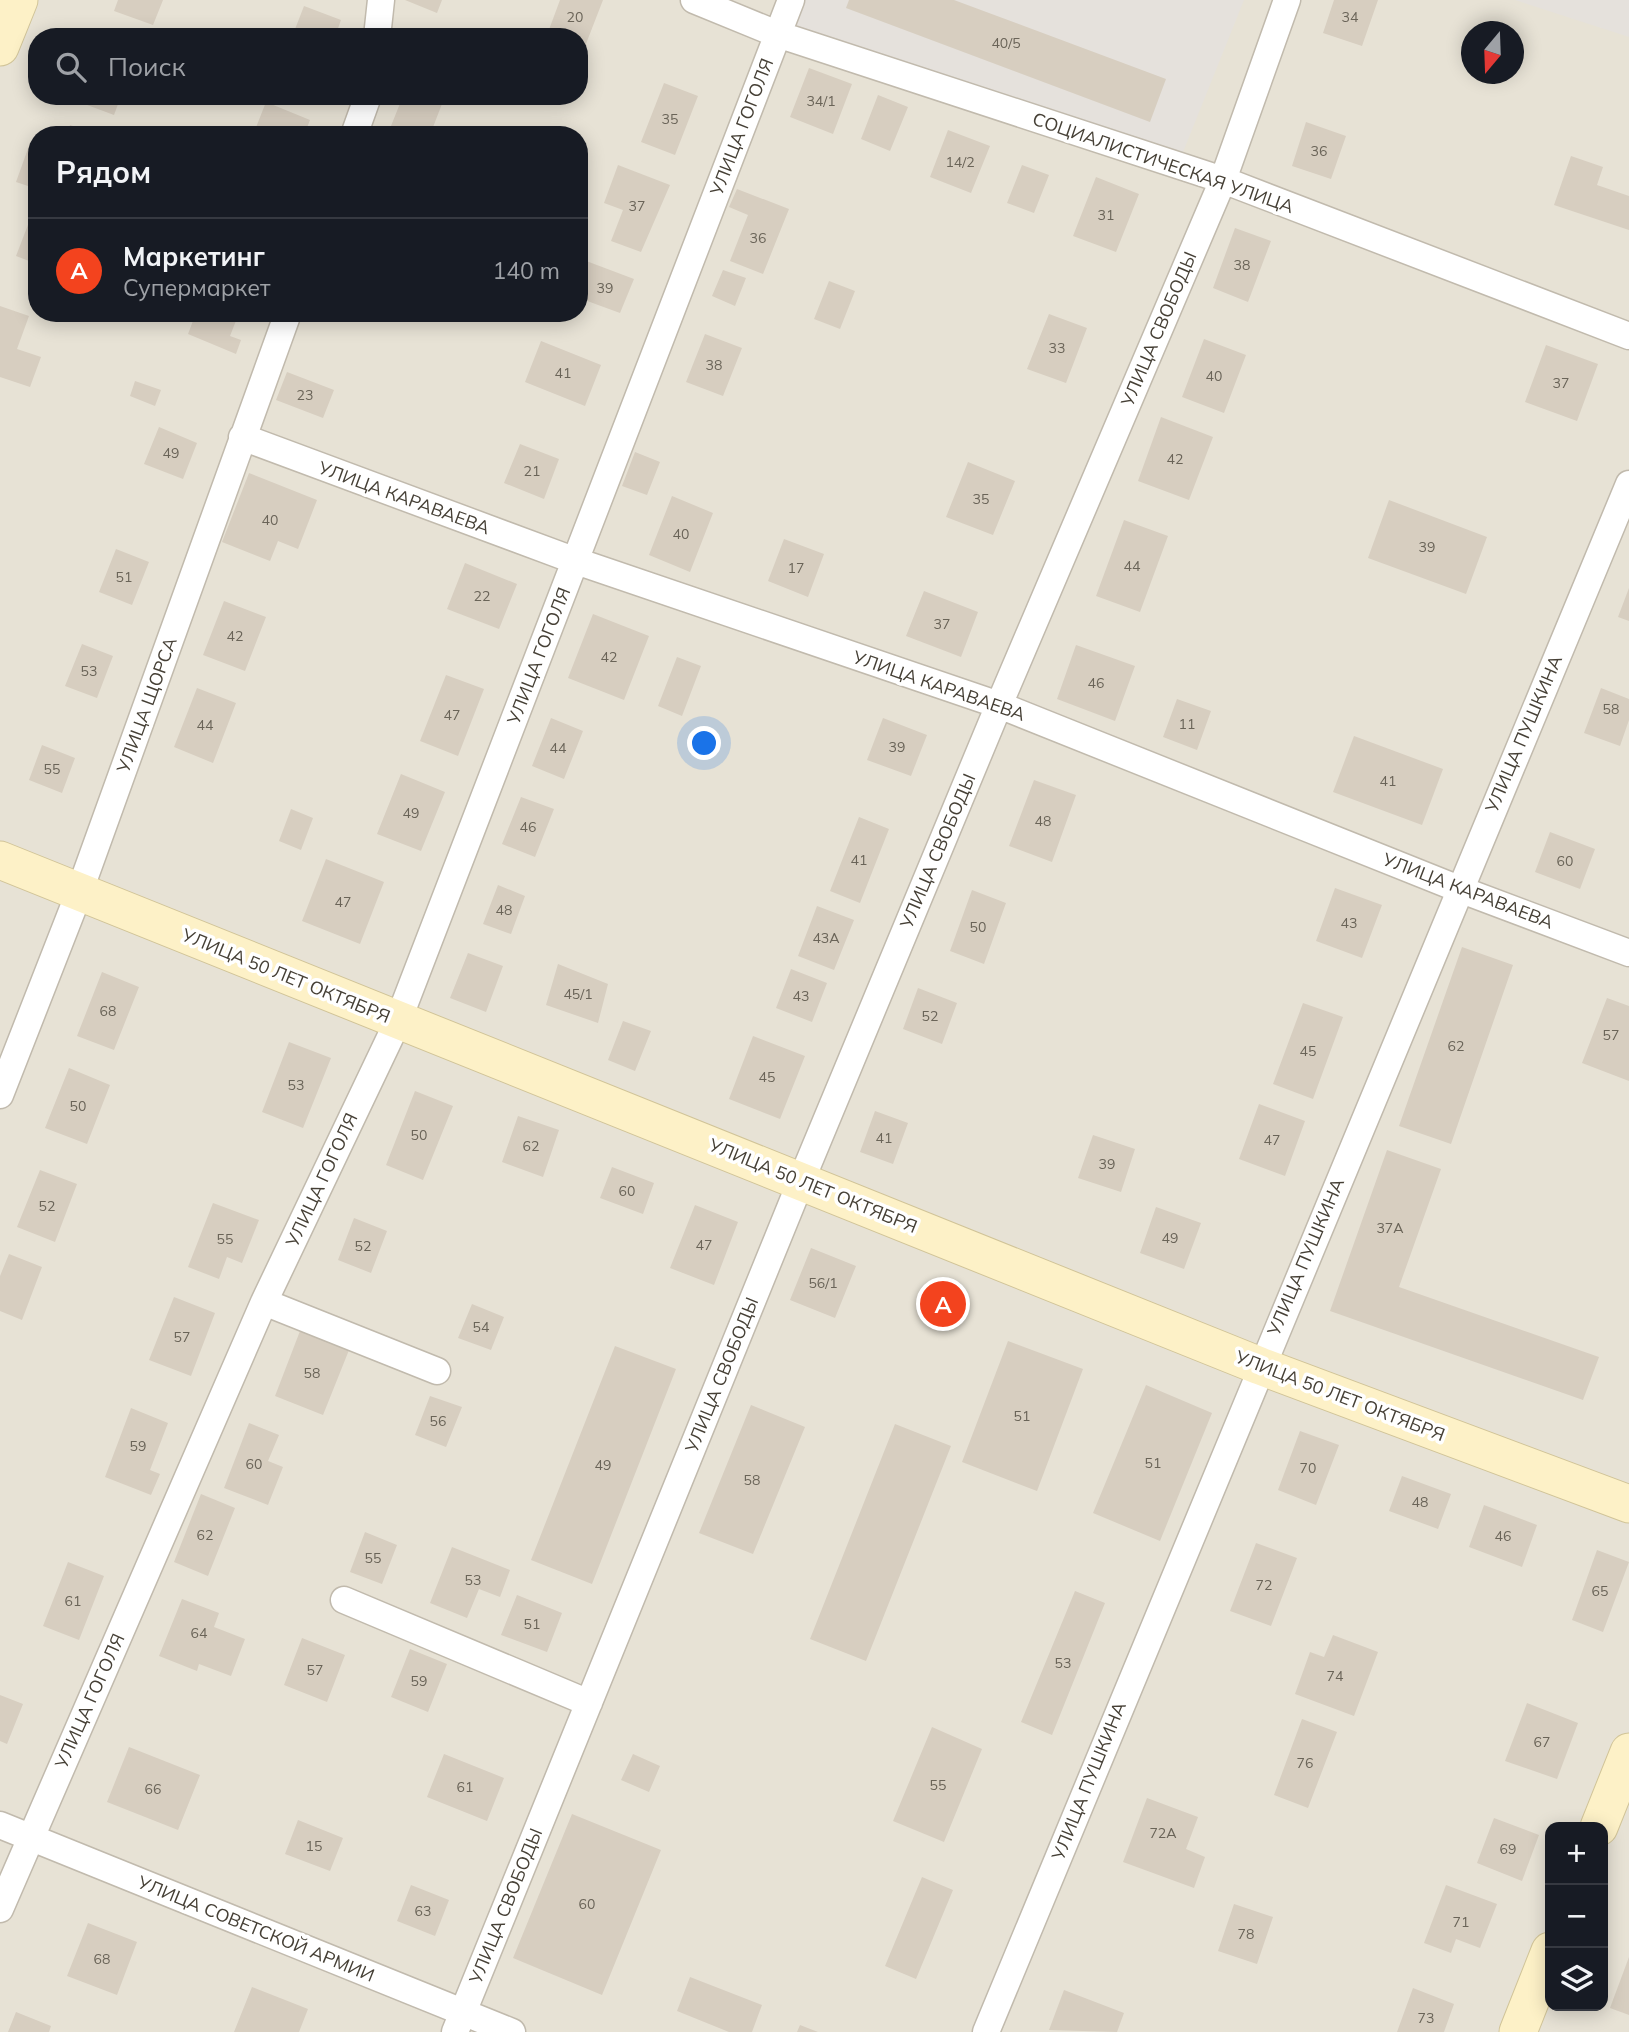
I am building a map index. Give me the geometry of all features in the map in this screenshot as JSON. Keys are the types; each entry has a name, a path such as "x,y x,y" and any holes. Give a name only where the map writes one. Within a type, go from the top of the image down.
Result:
{"street":[{"path":"0,47 19,0"},
{"path":"378,28 380,0"},
{"name":"СОЦИАЛИСТИЧЕСКАЯ УЛИЦА","path":"694,0 778,34 1223,180 1629,336"},
{"name":"УЛИЦА ГОГОЛЯ","path":"0,1909 264,1302 398,1021 791,0"},
{"name":"УЛИЦА СВОБОДЫ","path":"459,2022 801,1181 999,705 1223,180 1287,0"},
{"path":"357,126 365,105"},
{"name":"УЛИЦА ЩОРСА","path":"0,1095 79,893 285,322"},
{"name":"УЛИЦА КАРАВАЕВА","path":"242,438 576,561 999,705 1460,889 1629,953"},
{"name":"УЛИЦА ПУШКИНА","path":"986,2032 1260,1366 1629,484"},
{"name":"УЛИЦА 50 ЛЕТ ОКТЯБРЯ","path":"0,860 1260,1366 1629,1504"},
{"path":"264,1302 437,1371"},
{"path":"344,1600 589,1703"},
{"path":"1601,1822 1629,1752"},
{"name":"УЛИЦА СОВЕТСКОЙ АРМИИ","path":"0,1825 459,2022 512,2032"},
{"path":"1518,2032 1545,1964"}],"shaded area":[{"path":"0,0 1629,0 1629,2032 0,2032"},
{"path":"799,0 1244,0 1175,172 788,29"},
{"path":"1515,0 1629,0 1629,37"}],"building":[{"path":"118,0 163,0 153,25 114,11"},
{"path":"405,0 442,0 437,13"},
{"path":"560,0 603,0 588,39 588,28 550,28"},
{"path":"849,0 954,0 1166,79 1150,122 846,8"},
{"path":"1334,0 1378,0 1362,46 1323,33"},
{"path":"304,6 341,20 338,28 295,28"},
{"path":"809,68 852,84 833,134 790,117"},
{"path":"664,83 698,96 675,155 641,142"},
{"path":"878,95 908,107 890,151 861,139"},
{"path":"87,105 118,105 114,115"},
{"path":"265,105 273,105 310,120 308,126 257,126"},
{"path":"399,105 442,105 433,126 391,126"},
{"path":"1306,122 1346,136 1331,179 1292,166"},
{"path":"948,130 990,146 971,193 930,177"},
{"path":"28,149 28,186 16,182"},
{"path":"1571,156 1603,167 1597,185 1629,196 1629,230 1554,205"},
{"path":"618,165 670,185 641,252 611,241 623,210 604,203"},
{"path":"1022,165 1049,175 1034,213 1007,203"},
{"path":"1096,177 1139,194 1116,252 1073,236"},
{"path":"737,189 789,209 763,274 730,261 748,215 729,207"},
{"path":"28,225 28,261 16,256"},
{"path":"1235,228 1271,241 1248,302 1213,288"},
{"path":"588,262 634,279 620,313 588,301"},
{"path":"723,270 746,278 735,306 712,296"},
{"path":"829,281 855,291 840,329 814,319"},
{"path":"0,306 28,316 17,349 41,357 30,387 0,377"},
{"path":"1049,314 1087,328 1066,383 1027,369"},
{"path":"193,322 235,322 230,336 241,340 236,354 188,334"},
{"path":"705,334 742,348 723,396 686,382"},
{"path":"1204,339 1246,355 1224,413 1182,397"},
{"path":"541,341 601,365 585,406 525,382"},
{"path":"1546,345 1598,364 1577,421 1525,402"},
{"path":"287,372 334,390 323,418 276,400"},
{"path":"135,381 161,390 155,406 130,396"},
{"path":"1161,417 1213,437 1189,500 1138,481"},
{"path":"159,427 197,443 183,479 144,464"},
{"path":"520,444 559,459 544,499 504,483"},
{"path":"635,452 660,462 647,495 622,486"},
{"path":"968,462 1015,481 993,535 946,517"},
{"path":"249,473 317,500 298,549 278,541 270,561 222,542"},
{"path":"672,496 713,513 690,572 649,555"},
{"path":"1389,500 1487,537 1466,594 1368,558"},
{"path":"1124,520 1168,536 1140,612 1096,596"},
{"path":"784,539 824,554 808,597 768,581"},
{"path":"116,549 149,562 132,605 99,592"},
{"path":"465,563 517,584 499,629 447,609"},
{"path":"1629,588 1629,621 1618,617"},
{"path":"924,591 978,612 961,657 906,636"},
{"path":"224,601 266,617 245,671 203,655"},
{"path":"593,614 649,636 624,700 568,678"},
{"path":"82,644 113,656 97,698 65,686"},
{"path":"1076,645 1135,666 1115,721 1057,699"},
{"path":"677,657 701,666 682,716 658,706"},
{"path":"446,675 484,689 458,756 420,741"},
{"path":"197,688 236,703 213,763 174,747"},
{"path":"1601,688 1629,699 1629,720 1620,746 1584,733"},
{"path":"1177,699 1211,711 1197,750 1163,737"},
{"path":"551,718 583,731 564,779 532,766"},
{"path":"883,718 927,735 911,776 867,760"},
{"path":"1354,736 1443,769 1422,825 1333,792"},
{"path":"42,745 75,758 62,793 29,780"},
{"path":"401,774 445,792 421,851 377,834"},
{"path":"1034,780 1076,795 1052,862 1009,846"},
{"path":"521,797 554,809 535,857 502,844"},
{"path":"291,809 313,818 301,850 279,841"},
{"path":"859,817 889,829 860,903 830,891"},
{"path":"1550,832 1595,849 1580,889 1535,872"},
{"path":"326,859 384,882 360,944 302,921"},
{"path":"498,885 525,896 511,934 483,924"},
{"path":"1335,888 1382,905 1362,958 1316,941"},
{"path":"972,890 1006,903 984,964 950,951"},
{"path":"817,906 854,920 834,970 798,956"},
{"path":"1462,947 1513,965 1451,1144 1399,1126"},
{"path":"468,953 503,966 486,1012 450,998"},
{"path":"558,964 608,984 598,1023 546,1005"},
{"path":"791,969 827,983 812,1022 776,1008"},
{"path":"102,972 139,987 114,1050 77,1036"},
{"path":"918,988 957,1003 942,1044 903,1029"},
{"path":"1607,998 1629,1006 1629,1081 1582,1063"},
{"path":"1303,1003 1343,1017 1313,1099 1273,1084"},
{"path":"623,1021 651,1031 635,1071 608,1060"},
{"path":"753,1036 805,1056 780,1119 729,1099"},
{"path":"289,1042 331,1058 303,1128 262,1112"},
{"path":"69,1068 110,1085 87,1144 45,1128"},
{"path":"415,1091 453,1106 423,1180 386,1165"},
{"path":"1259,1104 1305,1121 1285,1176 1239,1159"},
{"path":"875,1111 908,1123 893,1164 860,1152"},
{"path":"518,1116 559,1130 543,1177 502,1162"},
{"path":"1093,1135 1135,1149 1121,1192 1078,1178"},
{"path":"1387,1150 1441,1169 1399,1287 1599,1357 1583,1400 1330,1311"},
{"path":"612,1167 654,1183 643,1214 600,1198"},
{"path":"40,1170 77,1184 55,1242 17,1227"},
{"path":"213,1203 259,1220 242,1263 227,1257 219,1279 188,1267"},
{"path":"695,1205 738,1222 714,1285 670,1268"},
{"path":"1156,1207 1201,1223 1184,1269 1140,1253"},
{"path":"354,1218 387,1231 371,1273 338,1260"},
{"path":"811,1248 856,1266 835,1318 790,1300"},
{"path":"9,1254 42,1267 22,1320 0,1311 0,1276"},
{"path":"174,1297 215,1313 191,1376 149,1360"},
{"path":"472,1304 504,1317 491,1350 458,1338"},
{"path":"300,1331 349,1350 323,1415 275,1396"},
{"path":"1008,1341 1083,1369 1037,1491 962,1462"},
{"path":"615,1346 676,1369 592,1584 531,1560"},
{"path":"1146,1385 1212,1413 1160,1541 1093,1513"},
{"path":"430,1396 462,1407 446,1447 415,1435"},
{"path":"751,1405 805,1427 753,1554 699,1533"},
{"path":"131,1408 168,1423 150,1470 160,1474 151,1495 105,1477"},
{"path":"249,1423 279,1435 268,1461 283,1467 268,1505 224,1488"},
{"path":"895,1424 951,1446 866,1661 810,1639"},
{"path":"1300,1431 1339,1445 1316,1505 1278,1490"},
{"path":"1402,1476 1451,1494 1438,1529 1389,1511"},
{"path":"201,1494 235,1508 208,1576 174,1562"},
{"path":"1484,1505 1537,1525 1522,1567 1469,1547"},
{"path":"365,1532 397,1545 382,1584 350,1572"},
{"path":"1256,1543 1297,1558 1271,1626 1230,1611"},
{"path":"452,1547 510,1570 500,1597 479,1589 467,1618 430,1603"},
{"path":"1597,1550 1629,1562 1603,1632 1572,1620"},
{"path":"68,1562 104,1576 79,1640 43,1626"},
{"path":"1075,1591 1105,1603 1052,1735 1021,1722"},
{"path":"517,1595 562,1613 547,1652 501,1635"},
{"path":"182,1599 219,1613 214,1627 245,1639 231,1676 199,1664 197,1671 159,1656"},
{"path":"1333,1635 1378,1652 1354,1716 1295,1694 1310,1652 1324,1657"},
{"path":"302,1638 345,1655 327,1702 284,1685"},
{"path":"410,1649 447,1664 428,1712 391,1697"},
{"path":"0,1695 23,1704 7,1744 0,1741"},
{"path":"1527,1703 1578,1723 1557,1779 1505,1761"},
{"path":"1302,1719 1337,1732 1308,1808 1274,1795"},
{"path":"932,1727 982,1749 944,1842 893,1821"},
{"path":"129,1747 200,1775 178,1830 107,1802"},
{"path":"444,1754 504,1778 487,1821 427,1797"},
{"path":"633,1754 660,1766 649,1792 621,1780"},
{"path":"1147,1798 1198,1817 1186,1849 1205,1857 1194,1888 1123,1862"},
{"path":"572,1814 661,1850 602,1995 513,1958"},
{"path":"1494,1818 1539,1835 1522,1881 1477,1863"},
{"path":"298,1820 343,1838 330,1871 285,1854"},
{"path":"922,1877 953,1890 916,1979 885,1966"},
{"path":"411,1885 449,1900 435,1936 397,1921"},
{"path":"1446,1885 1497,1904 1480,1948 1456,1939 1451,1953 1424,1943"},
{"path":"1234,1904 1273,1917 1257,1964 1218,1951"},
{"path":"88,1923 137,1942 117,1995 67,1976"},
{"path":"1629,1957 1629,2015 1610,2008"},
{"path":"690,1977 762,2005 752,2032 729,2032 677,2011"},
{"path":"252,1987 308,2009 299,2032 234,2032"},
{"path":"1413,1988 1454,2004 1444,2032 1397,2032"},
{"path":"1064,1990 1124,2013 1117,2032 1049,2030"},
{"path":"16,2012 51,2026 49,2032 8,2032"},
{"path":"800,2025 818,2032 797,2032"}],"place":[{"name":"Маркетинг","path":"943,1304"}]}
